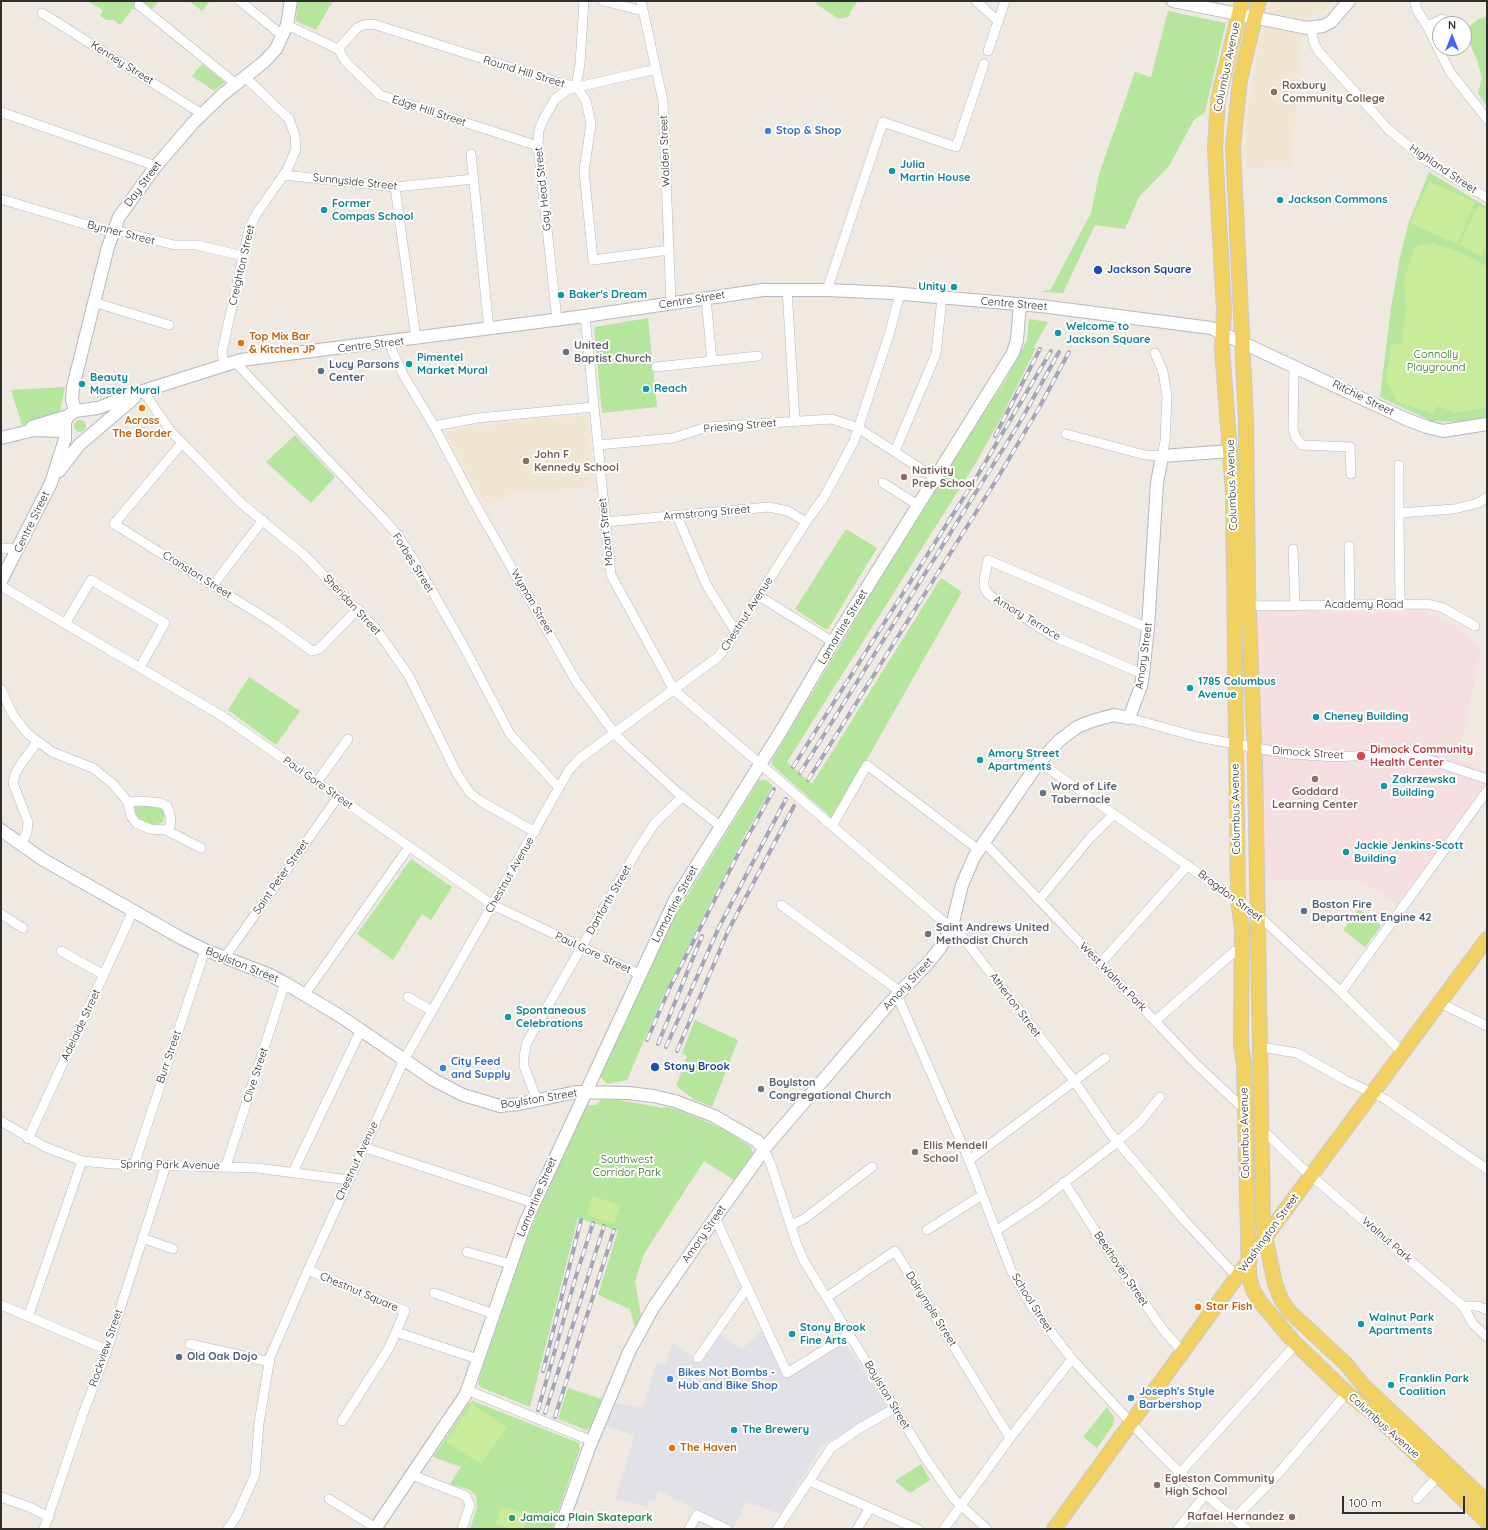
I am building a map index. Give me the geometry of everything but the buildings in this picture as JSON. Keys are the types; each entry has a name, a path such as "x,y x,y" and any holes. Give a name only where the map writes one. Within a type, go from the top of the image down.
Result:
{"main road":[{"name":"Columbus Avenue","path":"1242,1 1222,82 1215,128 1216,179 1224,309 1222,332 1223,360 1231,451 1236,646 1234,696 1238,900 1242,928 1241,1044 1244,1064 1248,1261 1250,1283 1256,1295 1274,1321 1296,1344 1347,1393 1373,1413 1487,1522"},
{"name":"Columbus Avenue","path":"1259,1 1241,76 1233,140 1243,342 1248,507 1249,606 1261,1047 1263,1220 1265,1236 1275,1284 1281,1299 1289,1311 1346,1364 1364,1386 1487,1502"},
{"name":"Washington Street","path":"1054,1529 1183,1352 1265,1236 1487,939"}],"street":[{"path":"240,1 285,31 338,49"},
{"name":"Day Street","path":"74,413 72,391 93,302 113,231 124,208 156,166 202,114 271,55 285,31 291,1"},
{"path":"584,1 580,64 576,86 656,70"},
{"path":"603,1 643,11"},
{"name":"Walden Street","path":"641,1 663,105 671,303"},
{"path":"976,1 998,21"},
{"path":"988,51 1005,1"},
{"path":"1173,1 1297,27 1311,28 1331,22 1349,1"},
{"path":"1415,1 1417,10 1427,26 1454,79 1487,119"},
{"name":"Creighton Street","path":"139,6 241,80 282,112 293,127 296,149 292,161 253,220 243,256 222,352 229,363"},
{"name":"Kenney Street","path":"42,13 202,114"},
{"name":"Round Hill Street","path":"338,49 357,28 363,25 373,24 563,84 576,86 586,101 591,124 584,171 593,260 669,250"},
{"path":"1427,26 1432,24"},
{"name":"Highland Street","path":"1311,28 1314,43 1322,56 1393,134 1427,162 1487,198"},
{"name":"Edge Hill Street","path":"338,49 346,62 380,95 538,146"},
{"path":"827,290 883,122 956,147 984,64"},
{"name":"Gay Head Street","path":"556,320 538,146 541,126 550,106 562,93 576,86"},
{"path":"1,112 156,166"},
{"path":"471,154 489,329"},
{"name":"Sunnyside Street","path":"284,175 395,187 474,179"},
{"path":"395,187 416,339"},
{"name":"Bynner Street","path":"1,199 113,231 174,245 193,245 243,256"},
{"path":"786,289 796,421"},
{"name":"Centre Street","path":"1,581 19,549 51,483 62,452 66,432 65,422 74,413 98,408 229,363 390,343 763,290 786,289 900,294 1020,304 1126,316 1211,328 1243,342"},
{"name":"Chestnut Avenue","path":"228,1529 237,1515 255,1475 259,1423 270,1362 280,1332 363,1147 404,1060 559,788 576,762 718,657 824,497 854,441 889,335 900,294"},
{"path":"706,298 712,361"},
{"path":"895,451 936,354 942,298"},
{"path":"93,302 168,325"},
{"name":"Lamartine Street","path":"376,1528 460,1404 467,1390 510,1264 534,1203 638,974 674,900 760,765 833,642 1015,350 1020,304"},
{"name":"Mozart Street","path":"585,316 611,576 674,690 760,765"},
{"name":"Ritchie Street","path":"1243,342 1408,420 1426,427 1443,431 1487,424"},
{"name":"Wyman Street","path":"390,343 392,352 404,376 434,426 473,500 576,681 615,734 683,796 720,826"},
{"path":"1155,353 1162,372 1168,396 1165,441 1162,456"},
{"path":"656,367 758,356"},
{"name":"Forbes Street","path":"229,363 397,534 417,565 513,738 559,788"},
{"path":"1294,366 1293,429 1296,438 1302,444 1350,447 1352,474"},
{"name":"Centre Street","path":"51,483 77,447 117,410 143,392"},
{"name":"Sheridan Street","path":"143,392 169,429 182,443 236,498 303,554 358,609 380,634 405,669 438,732 456,772 467,789 482,802 535,832"},
{"path":"434,426 478,418 594,407"},
{"path":"1,438 24,432 37,425 74,413 87,412 95,423 89,437 74,440 66,432 24,432"},
{"name":"Priesing Street","path":"598,445 673,438 707,427 832,419 858,428 935,478"},
{"path":"1066,434 1144,455 1162,456 1231,451"},
{"name":"Cranston Street","path":"182,443 114,524 275,624 312,651 319,649 358,609"},
{"name":"Amory Street","path":"560,1529 592,1441 622,1366 640,1330 715,1218 764,1149 899,993 933,958 952,926 962,885 981,846 1039,762 1060,740 1077,727 1092,720 1114,715 1129,718 1141,686 1143,674 1148,628 1157,483 1162,456"},
{"path":"1399,465 1400,604"},
{"path":"883,483 918,505"},
{"path":"1400,513 1454,509 1478,503 1487,498"},
{"name":"Armstrong Street","path":"605,522 779,508 788,511 806,522"},
{"path":"677,516 707,586 736,632"},
{"path":"213,585 262,520"},
{"path":"1349,546 1350,604"},
{"path":"1,548 19,549"},
{"path":"1293,549 1295,605"},
{"name":"Amory Terrace","path":"1143,674 1053,636 988,594 984,587 984,580 988,560 1148,628"},
{"path":"65,624 91,580 98,584 165,623 140,667"},
{"name":"Paul Gore Street","path":"1,586 222,716 493,905 638,974"},
{"path":"759,596 833,642"},
{"name":"Academy Road","path":"1249,606 1428,604 1444,608 1475,626"},
{"path":"1,689 13,715 27,733 52,752 93,768 113,784 128,802 131,816 136,823 150,829 166,830 190,844 201,848"},
{"name":"Dimock Street","path":"1129,718 1176,732 1254,748 1313,756 1404,755 1430,760 1487,779"},
{"path":"317,782 348,739"},
{"path":"21,845 27,832 28,822 13,783 15,774 20,764 37,742"},
{"name":"Bragdon Street","path":"1039,762 1258,915 1341,992 1402,1052"},
{"name":"Atherton Street","path":"760,765 944,922 952,926 968,943 1075,1082 1117,1141 1185,1221 1237,1277"},
{"name":"West Walnut Park","path":"832,826 867,765 981,846 1039,900 1196,1064 1245,1110"},
{"path":"1341,992 1487,791"},
{"name":"Danforth Street","path":"537,1100 524,1066 526,1046 639,847 655,823 683,796"},
{"name":"Saint Peter Street","path":"225,957 338,797"},
{"path":"128,802 143,801 160,803 167,806 171,818 170,827 166,830"},
{"path":"1039,900 1090,838 1114,814"},
{"name":"Boylston Street","path":"1,830 50,864 205,950 268,974 305,994 445,1086 483,1102 506,1106 568,1093 584,1092 637,1094 675,1101 707,1112 757,1141 764,1149 771,1165 802,1256 826,1297 926,1459 954,1499 987,1529"},
{"path":"305,994 409,847"},
{"path":"1100,964 1188,865"},
{"path":"781,905 899,993"},
{"name":"Adelaide Street","path":"28,1139 133,911"},
{"path":"1,914 24,928"},
{"name":"Burr Street","path":"134,1165 205,950"},
{"path":"1155,1021 1235,951 1242,950"},
{"path":"61,951 104,975"},
{"name":"Clive Street","path":"226,1166 285,983"},
{"name":"School Street","path":"899,993 969,1160 1011,1270 1048,1331 1072,1359 1180,1473 1236,1524 1246,1529"},
{"path":"408,996 432,1011"},
{"path":"1440,1003 1487,1026"},
{"path":"293,1172 360,1030"},
{"path":"1261,1047 1297,1053 1345,1080 1385,1099 1487,1169"},
{"path":"969,1160 1105,1058"},
{"path":"997,1230 1111,1147 1140,1122 1160,1097"},
{"name":"Spring Park Avenue","path":"1,1121 28,1139 57,1153 82,1161 134,1165 226,1166 293,1172 349,1180"},
{"path":"1262,1132 1268,1135 1311,1176"},
{"path":"363,1147 534,1203"},
{"path":"28,1317 82,1161"},
{"name":"Rockview Street","path":"44,1529 83,1414 107,1350 166,1165"},
{"path":"791,1225 804,1219 872,1167"},
{"name":"Walnut Park","path":"1311,1176 1463,1306 1473,1324 1487,1337"},
{"name":"Beethoven Street","path":"1064,1182 1110,1254 1164,1331 1183,1352"},
{"path":"927,1230 982,1194"},
{"path":"715,1218 787,1373 850,1334"},
{"path":"142,1238 174,1249"},
{"name":"Dalrymple Street","path":"826,1297 895,1251 1010,1438"},
{"path":"467,1252 510,1264"},
{"name":"Chestnut Square","path":"308,1270 404,1311 390,1348 342,1421"},
{"path":"698,1358 747,1288"},
{"path":"434,1293 494,1314"},
{"path":"1,1305 107,1350"},
{"path":"1463,1306 1478,1306 1487,1310"},
{"path":"396,1332 478,1359"},
{"path":"190,1344 270,1362"},
{"path":"1180,1473 1296,1344"},
{"path":"944,1529 962,1507 1010,1438 1072,1359"},
{"path":"467,1390 592,1441"},
{"path":"1236,1524 1347,1393"},
{"path":"777,1529 831,1448 838,1442 895,1408"},
{"path":"412,1475 464,1494 469,1500 469,1510 462,1529"},
{"path":"1416,1499 1438,1476"},
{"path":"808,1481 918,1529"},
{"path":"1178,1529 1205,1495"},
{"path":"1,1498 29,1507 49,1517"},
{"path":"329,1499 376,1528"},
{"path":"857,1529 870,1508"},
{"path":"689,1529 697,1515 727,1529"}],"shaded area":[{"name":"Roxbury Community College","path":"1271,1 1333,1 1327,9 1308,18 1300,40 1292,167 1248,168 1245,129 1256,55"},
{"name":"John F Kennedy School","path":"587,415 594,487 512,493 487,507 446,435 450,429"},
{"name":"Dimock Community Health Center","path":"1256,611 1427,612 1461,630 1481,649 1458,759 1487,772 1487,785 1397,904 1360,881 1262,881 1263,753"},
{"name":"The Brewery","path":"762,1330 785,1378 845,1343 887,1407 822,1446 780,1514 746,1502 734,1527 659,1491 654,1502 650,1500 647,1507 616,1498 634,1436 606,1425 615,1403 643,1407 656,1364 665,1365 673,1343 702,1362 720,1335 742,1349"}],"green space":[{"path":"87,1 159,1 152,9 142,2 137,9 132,9 120,25 114,20 107,20 100,16 103,10"},
{"path":"189,1 210,1 202,11"},
{"path":"298,1 327,1 333,3 316,30 296,21"},
{"path":"818,1 858,1 849,14 850,16 839,19 816,4"},
{"path":"1168,11 1226,23 1205,112 1194,120 1169,166 1139,197 1125,229 1095,225 1063,293 1041,292 1051,289 1091,213 1099,174 1135,72 1151,77"},
{"path":"1487,17 1487,107 1478,93 1482,78 1472,48 1472,24 1480,18"},
{"path":"202,64 225,82 214,91 192,76"},
{"name":"Connolly Playground","path":"1429,172 1487,207 1487,419 1463,422 1431,421 1380,397 1391,308 1400,257 1409,222"},
{"path":"1429,182 1475,202 1457,244 1410,223"},
{"path":"1478,206 1487,210 1487,243 1481,256 1459,245"},
{"name":"Connolly Playground","path":"1432,243 1460,252 1487,267 1487,408 1456,413 1437,406 1434,414 1398,402 1386,382 1391,344 1401,345 1406,308 1404,280 1414,248 1422,244"},
{"path":"648,318 657,407 602,413 594,327"},
{"path":"1029,319 1048,322 1034,347 1036,348 1002,416 977,461 787,762 812,784 941,578 962,592 833,819 772,765 772,760 911,527 955,456 1005,381 1027,340"},
{"path":"65,387 60,411 22,425 11,390"},
{"path":"78,420 82,420 86,426 82,432 78,432 74,428 74,424"},
{"path":"295,435 335,477 311,503 266,462"},
{"path":"846,529 877,548 828,629 825,629 795,609"},
{"path":"249,677 300,711 276,745 228,710"},
{"path":"759,780 766,780 773,786 746,833 665,992 627,1080 607,1084 600,1076 671,922"},
{"path":"147,805 162,808 165,818 162,823 149,825 142,822 135,816 133,807"},
{"path":"411,859 452,887 431,920 422,914 393,960 357,934"},
{"path":"1359,909 1381,926 1365,947 1343,930"},
{"path":"695,1020 738,1040 712,1107 695,1100 676,1086 687,1056 682,1053"},
{"name":"Southwest Corridor Park","path":"601,1100 618,1100 664,1108 666,1107 682,1111 723,1129 751,1147 753,1153 734,1180 704,1161 644,1254 635,1281 641,1315 635,1327 630,1309 598,1295 618,1231 578,1218 530,1407 480,1387 478,1382 524,1246 538,1212 586,1105 596,1105"},
{"path":"592,1196 620,1205 614,1224 587,1215"},
{"path":"568,1388 602,1399 591,1427 586,1430 558,1419"},
{"path":"473,1401 579,1443 580,1449 552,1529 470,1529 477,1508 476,1496 470,1490 450,1484 461,1467 433,1457 469,1403"},
{"path":"472,1404 507,1427 481,1464 446,1442"},
{"path":"1107,1407 1114,1417 1113,1425 1097,1448 1083,1437"},
{"path":"921,1464 930,1480 910,1493 895,1481"},
{"name":"Jamaica Plain Skatepark","path":"502,1507 526,1514 527,1519 524,1529 510,1529 496,1524 499,1510"}],"railway":[{"path":"995,436 1040,349"},
{"path":"793,767 976,478 1051,351"},
{"path":"800,773 1020,422 1059,352"},
{"path":"808,780 1000,474 1039,408 1069,352"},
{"path":"647,1040 670,987 737,856 774,789"},
{"path":"666,1047 719,927 786,799"},
{"path":"677,1051 728,931 794,806"},
{"path":"658,1044 702,936"},
{"path":"543,1371 581,1220"},
{"path":"538,1410 576,1276 593,1223"},
{"path":"545,1413 604,1226"},
{"path":"555,1417 614,1230"}],"place":[{"name":"Roxbury Community College","path":"1274,92"},
{"name":"Stop & Shop","path":"768,131"},
{"name":"Julia Martin House","path":"892,171"},
{"name":"Jackson Commons","path":"1280,200"},
{"name":"Former Compas School","path":"324,210"},
{"name":"Jackson Square","path":"1098,270"},
{"name":"Unity","path":"954,287"},
{"name":"Baker's Dream","path":"561,295"},
{"name":"Welcome to Jackson Square","path":"1058,333"},
{"name":"Top Mix Bar & Kitchen JP","path":"241,343"},
{"name":"United Baptist Church","path":"566,352"},
{"name":"Pimentel Market Mural","path":"409,364"},
{"name":"Lucy Parsons Center","path":"321,371"},
{"name":"Beauty Master Mural","path":"82,384"},
{"name":"Reach","path":"646,389"},
{"name":"Across The Border","path":"142,408"},
{"name":"John F Kennedy School","path":"526,461"},
{"name":"Nativity Prep School","path":"904,477"},
{"name":"1785 Columbus Avenue","path":"1190,688"},
{"name":"Cheney Building","path":"1316,717"},
{"name":"Dimock Community Health Center","path":"1361,756"},
{"name":"Amory Street Apartments","path":"980,760"},
{"name":"Goddard Learning Center","path":"1315,779"},
{"name":"Zakrzewska Building","path":"1384,786"},
{"name":"Word of Life Tabernacle","path":"1043,793"},
{"name":"Jackie Jenkins-Scott Building","path":"1346,852"},
{"name":"Boston Fire Department Engine 42","path":"1304,911"},
{"name":"Saint Andrews United Methodist Church","path":"928,934"},
{"name":"Spontaneous Celebrations","path":"508,1017"},
{"name":"Stony Brook","path":"655,1067"},
{"name":"City Feed and Supply","path":"443,1068"},
{"name":"Boylston Congregational Church","path":"761,1089"},
{"name":"Ellis Mendell School","path":"915,1152"},
{"name":"Star Fish","path":"1198,1307"},
{"name":"Walnut Park Apartments","path":"1361,1324"},
{"name":"Stony Brook Fine Arts","path":"792,1334"},
{"name":"Old Oak Dojo","path":"179,1357"},
{"name":"Bikes Not Bombs - Hub and Bike Shop","path":"670,1379"},
{"name":"Franklin Park Coalition","path":"1391,1385"},
{"name":"Joseph's Style Barbershop","path":"1131,1398"},
{"name":"The Brewery","path":"734,1430"},
{"name":"The Haven","path":"672,1448"},
{"name":"Egleston Community High School","path":"1157,1485"},
{"name":"Rafael Hernandez","path":"1292,1517"},
{"name":"Jamaica Plain Skatepark","path":"512,1518"}]}
